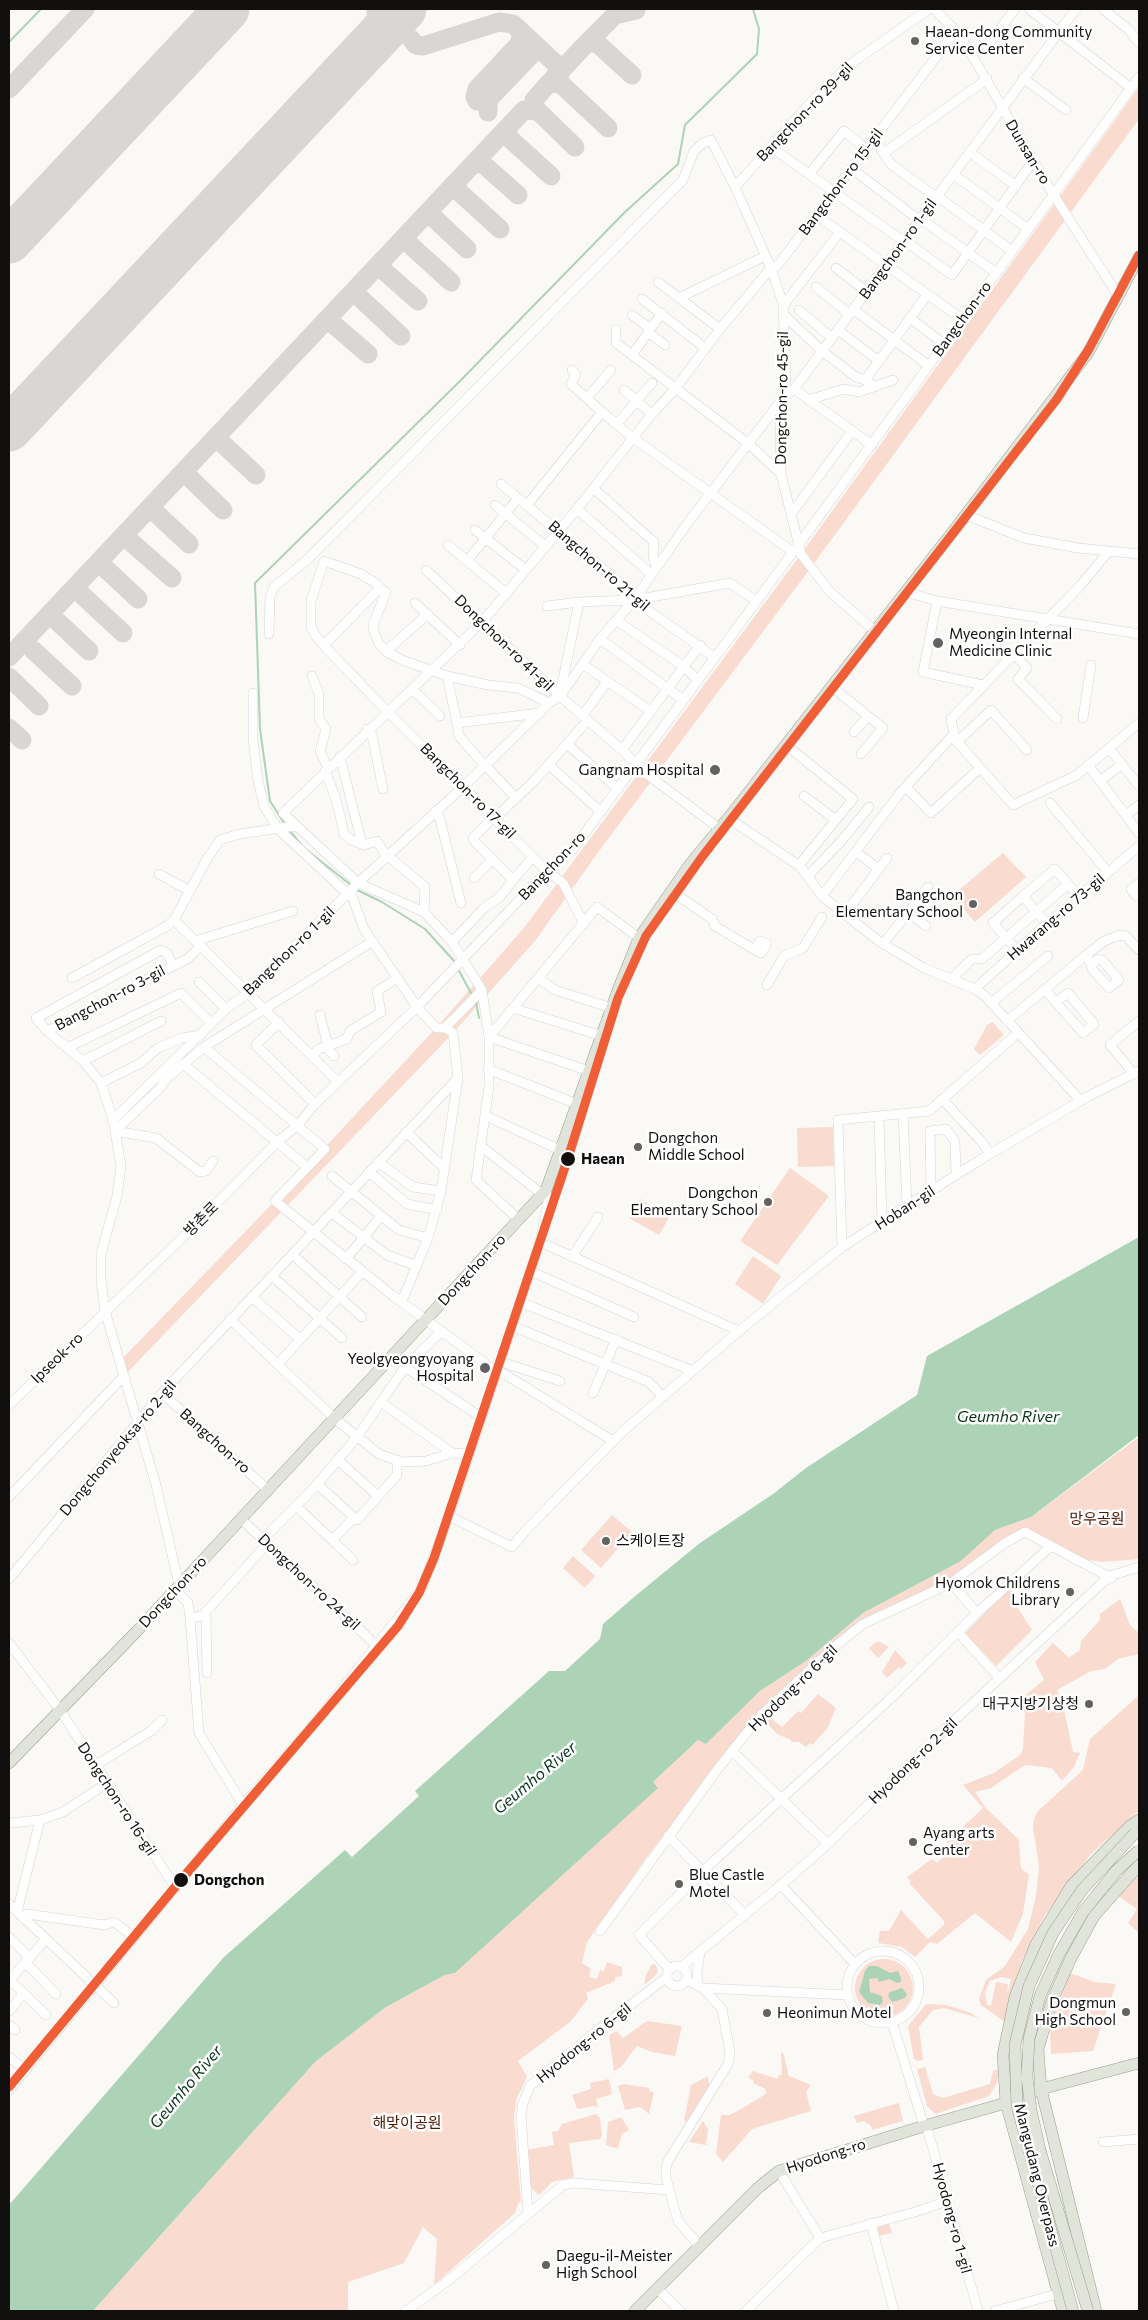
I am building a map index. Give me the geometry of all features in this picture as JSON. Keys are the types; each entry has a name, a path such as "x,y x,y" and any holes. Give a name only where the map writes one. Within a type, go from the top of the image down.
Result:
{"main road":[{"name":"Dongchon-ro","path":"9,1763 177,1588 544,1192 639,938 690,862 720,829 906,592 1088,353 1139,257"},
{"path":"1063,2311 1006,2103 1003,2055 1015,1998 1036,1944 1072,1886 1130,1826 1139,1820"},
{"name":"Mangudang Overpass","path":"1073,2311 1017,2106 1015,2046 1029,1986 1053,1933 1082,1890 1137,1831"},
{"name":"Mangudang Overpass","path":"1088,2311 1040,2150 1031,2110 1028,2077 1029,2039 1040,1996 1059,1954 1083,1912 1116,1871 1139,1850"},
{"path":"1096,2311 1040,2089 1038,2049 1052,2001 1071,1958 1094,1916 1139,1865"},
{"name":"Hyodong-ro","path":"635,2311 758,2188 780,2171 924,2126 1006,2103 1040,2089 1139,2063"}],"street":[{"name":"Bangchon-ro 29-gil","path":"735,187 812,100 849,65 929,9"},
{"name":"Dunsan-ro","path":"934,9 956,31 987,79 1001,108 1033,161 1119,297"},
{"path":"990,42 1015,9"},
{"path":"1029,9 1131,88"},
{"name":"Bangchon-ro 1-gil","path":"113,1120 165,1075 211,1023 248,993 358,883 464,786 549,703 560,696 584,665 600,639 634,600 656,566 783,398 794,389 1076,9"},
{"path":"1103,9 1129,30 1139,43"},
{"name":"Bangchon-ro 15-gil","path":"482,990 452,942 424,912 358,883 283,813 367,730 460,645 507,594 558,530 594,489 652,414 675,389 720,329 771,268 778,265 956,31"},
{"name":"Bangchon-ro","path":"297,1126 315,1104 417,1006 547,871 573,849 636,765 682,699 799,544 1139,77"},
{"path":"1023,78 1066,110"},
{"path":"884,153 987,79"},
{"path":"810,173 844,131 866,149"},
{"path":"874,139 891,164 1012,251"},
{"name":"Dongchon-ro 45-gil","path":"314,553 682,180 694,151 703,142 711,140 735,187 771,268 783,311 786,378 780,421 781,474 801,554 819,579 856,616 875,631"},
{"path":"771,147 835,190 952,276 1033,161"},
{"path":"969,152 1016,186"},
{"path":"851,168 996,273"},
{"path":"953,174 1028,229"},
{"path":"816,216 962,320"},
{"path":"839,233 783,311 822,351 856,378 865,380 874,386"},
{"path":"679,298 765,256"},
{"path":"836,268 866,291"},
{"path":"658,282 720,329"},
{"path":"816,287 929,366"},
{"path":"865,380 927,295"},
{"path":"642,298 705,348"},
{"path":"799,310 879,361"},
{"path":"632,355 662,313"},
{"path":"632,315 664,345"},
{"path":"910,318 944,344"},
{"path":"616,329 616,343 749,444 781,474"},
{"path":"572,370 576,374 571,384 633,438 793,552"},
{"path":"587,398 611,370"},
{"path":"808,400 844,389 859,392 893,380"},
{"path":"617,424 652,383"},
{"path":"794,389 872,444"},
{"path":"624,390 652,414"},
{"path":"527,506 602,412"},
{"path":"792,513 852,431"},
{"name":"Bangchon-ro 21-gil","path":"501,484 620,583 634,600 700,645 714,657"},
{"path":"594,489 654,542 653,556 656,566"},
{"path":"467,561 518,498"},
{"path":"495,505 545,546"},
{"path":"577,509 651,574"},
{"path":"966,515 1024,538 1078,548 1139,554"},
{"path":"475,530 526,570"},
{"path":"448,545 507,594"},
{"path":"1109,551 1080,586 951,719 954,726 955,739 1012,805 1077,775 1138,726"},
{"path":"269,634 271,592 281,580 314,553 324,561 361,574 386,592 373,626 379,644 386,651 402,660 447,676 488,685 518,688 549,703"},
{"path":"324,561 310,601 311,627 324,645 388,712"},
{"name":"Dongchon-ro 41-gil","path":"426,570 636,765 720,829"},
{"path":"547,606 579,602 634,600 730,583 756,601"},
{"path":"324,645 380,588"},
{"path":"906,592 937,601 1139,634"},
{"path":"937,601 923,672 983,685"},
{"path":"560,696 579,602"},
{"path":"415,603 460,645"},
{"path":"386,651 428,614"},
{"path":"616,620 683,666 697,680"},
{"path":"600,639 682,699"},
{"path":"622,750 649,710 700,645"},
{"path":"1015,654 1027,668 1018,679 1056,719"},
{"path":"1083,718 1091,664"},
{"path":"584,665 649,710"},
{"path":"312,676 320,699 319,718 326,729 320,751 336,800 344,834 351,840 362,844 378,841 388,857 424,887 424,912"},
{"path":"447,676 459,736 516,798"},
{"path":"513,880 473,838 516,798 567,744 586,718 606,682"},
{"path":"832,686 883,728 861,754"},
{"path":"412,689 440,716"},
{"path":"252,693 253,739 258,781 264,806 282,828 350,892 364,929 417,1006 436,1028 447,1027 482,990"},
{"path":"822,896 891,804 906,787 955,739 991,710 1027,750"},
{"name":"Bangchon-ro 17-gil","path":"388,712 547,871 563,883 584,924"},
{"path":"457,723 540,713"},
{"path":"854,732 868,716"},
{"path":"367,730 372,736 383,789"},
{"path":"567,744 618,789"},
{"path":"786,745 853,799 799,865"},
{"path":"1109,748 1139,786"},
{"path":"340,757 362,844"},
{"path":"1100,781 1122,764"},
{"path":"548,765 601,812"},
{"path":"1088,765 1139,833"},
{"path":"906,787 932,813 980,768"},
{"path":"804,796 836,820"},
{"path":"1050,803 1108,872"},
{"path":"1126,815 1139,805"},
{"path":"808,875 843,839 869,807"},
{"path":"436,811 440,818 461,902"},
{"path":"728,818 799,865 822,896 883,944 924,968 975,989 991,1003 1081,1101"},
{"path":"72,978 167,926 174,920 220,840 239,834 295,826"},
{"name":"Hwarang-ro 73-gil","path":"975,989 1047,924 1139,847"},
{"path":"856,852 879,868"},
{"path":"452,942 484,908 500,896 533,857"},
{"path":"845,914 887,858"},
{"path":"474,878 493,859"},
{"path":"1017,950 993,923 1023,896 1055,869 1079,897"},
{"path":"159,874 190,891"},
{"path":"1136,896 1131,889 1139,882"},
{"path":"951,979 972,959 982,959 1068,884"},
{"path":"883,944 928,887"},
{"path":"671,891 712,920 715,926 755,950"},
{"path":"1023,896 1047,924"},
{"path":"489,1037 597,908 639,938"},
{"name":"Bangchon-ro 3-gil","path":"47,1031 173,964 187,959 197,944 293,911"},
{"path":"908,912 926,926"},
{"path":"767,985 784,956 802,948 822,916"},
{"path":"174,920 338,1082"},
{"path":"1007,1021 1104,940 1120,935 1126,936 1139,950"},
{"path":"115,1131 160,1088 165,1075 184,1064 204,1047 373,942"},
{"name":"Bangchon-ro 3-gil","path":"113,1120 101,1083 83,1061 47,1031 36,1018 161,950 167,953 173,964"},
{"path":"991,1003 1048,956"},
{"path":"1085,956 1091,965"},
{"path":"312,1055 327,1046 347,1039 350,1031 381,1012 377,990 398,978"},
{"path":"538,978 555,990 612,1008"},
{"path":"199,982 226,1009"},
{"path":"482,990 489,1037 488,1069 486,1116 476,1180 519,1220"},
{"path":"1044,990 1056,1002"},
{"name":"Bangchon-ro 3-gil","path":"67,1048 181,993 211,1023"},
{"path":"513,1008 602,1036"},
{"path":"320,1015 327,1046 334,1056"},
{"path":"83,1061 161,1021"},
{"path":"1136,1072 1110,1045 1139,1021"},
{"path":"279,1022 256,1046 315,1104"},
{"path":"402,1301 428,1238 441,1191 458,1078 453,1033 447,1027"},
{"path":"842,1247 838,1120 929,1111 1018,1033"},
{"path":"101,1083 142,1063 158,1048 182,1038 201,1035"},
{"path":"489,1037 588,1071"},
{"path":"184,1064 307,1167 326,1149 204,1047"},
{"path":"488,1069 577,1104"},
{"name":"Hoban-gil","path":"449,1516 512,1547 613,1441 739,1331 842,1247 990,1154 1081,1101 1136,1072"},
{"name":"Dongchonyeoksa-ro 2-gil","path":"9,1579 162,1393 230,1319 313,1234 406,1132 440,1100 458,1078"},
{"path":"942,1099 981,1141 990,1154"},
{"path":"904,1113 907,1206"},
{"path":"486,1116 560,1150"},
{"path":"879,1116 882,1222"},
{"path":"113,1120 121,1166 117,1196 101,1254 101,1280 105,1311 156,1485 177,1588 188,1603 199,1733 243,1805"},
{"name":"방촌로","path":"105,1311 184,1236 277,1142 297,1126"},
{"path":"931,1191 930,1131 946,1129 955,1141 956,1175"},
{"path":"115,1131 156,1138 200,1172 206,1171 213,1161"},
{"path":"406,1132 444,1168"},
{"path":"9,2090 175,1887 377,1646 422,1588 449,1516 480,1417 499,1368 540,1242 548,1202 544,1192 482,1147"},
{"path":"378,1162 413,1187 441,1191"},
{"name":"Dongchon-ro","path":"307,1167 275,1201 313,1234 426,1320"},
{"path":"369,1172 408,1204 437,1210"},
{"path":"332,1176 399,1230 428,1238"},
{"path":"332,1213 387,1255 417,1266"},
{"path":"346,1259 381,1216"},
{"path":"572,1257 598,1217"},
{"path":"540,1242 739,1331"},
{"path":"293,1255 362,1316"},
{"path":"530,1271 634,1317"},
{"path":"278,1364 362,1272"},
{"path":"272,1276 342,1338"},
{"path":"252,1297 300,1339"},
{"path":"520,1302 692,1371"},
{"name":"Ipseok-ro","path":"9,1404 105,1311"},
{"path":"230,1319 334,1418 379,1454 397,1460 426,1461 452,1454 469,1454"},
{"path":"426,1320 613,1441"},
{"path":"512,1326 649,1382 663,1396"},
{"path":"190,1618 202,1616 206,1612 265,1541 357,1437 405,1367 442,1331"},
{"path":"593,1393 616,1339"},
{"path":"405,1367 480,1417"},
{"path":"499,1368 560,1381"},
{"path":"9,1497 123,1377"},
{"name":"Bangchon-ro","path":"162,1393 268,1490"},
{"path":"381,1402 452,1454"},
{"path":"338,1460 378,1496"},
{"path":"317,1484 357,1520 397,1475 397,1460"},
{"path":"296,1506 353,1560"},
{"path":"332,1540 354,1518"},
{"name":"Dongchon-ro 24-gil","path":"241,1519 377,1646"},
{"name":"Hyodong-ro 6-gil","path":"600,1931 668,1836 760,1716 838,1644 863,1624 951,1583 1005,1543 1025,1532 1111,1578"},
{"path":"669,1973 674,1966 681,1967 687,1974 686,1980 676,1986 670,1983 669,1973 639,1935 704,1870 783,1799 977,1613 1050,1547"},
{"name":"Hyodong-ro 2-gil","path":"681,1967 828,1844 999,1678 1102,1583 1124,1571 1139,1567"},
{"path":"951,1583 977,1613"},
{"path":"206,1612 207,1673"},
{"path":"958,1632 999,1678"},
{"name":"Dongchon-ro 16-gil","path":"9,1643 60,1710 175,1887"},
{"path":"192,1648 206,1647"},
{"path":"96,1766 151,1731 162,1720"},
{"path":"732,1751 828,1844"},
{"path":"10,1823 40,1820 63,1812 107,1783"},
{"path":"20,1915 40,1820"},
{"path":"668,1836 704,1870 744,1914"},
{"path":"781,1885 855,1964"},
{"path":"9,1904 114,2003"},
{"path":"20,1915 27,1914 104,1926 114,1922 134,1937"},
{"path":"9,1937 56,1994"},
{"path":"46,1939 10,1977 46,2015"},
{"path":"883,1951 893,1953 910,1964 918,1982 917,1997 910,2011 892,2022 878,2023 865,2018 857,2012 848,1995 848,1978 855,1964 864,1957 883,1951"},
{"path":"700,1952 696,1973 701,1986 722,2009 730,2052 729,2061 668,2161 666,2178 678,2221 700,2247"},
{"name":"Hyodong-ro 6-gil","path":"528,2212 521,2116 523,2103 530,2086 669,1973"},
{"path":"686,1980 701,1986 848,1995"},
{"path":"9,2011 24,1993"},
{"name":"Hyodong-ro 1-gil","path":"892,2022 924,2126 928,2131 978,2311"},
{"path":"9,2057 25,2070"},
{"path":"1103,2142 1139,2139"},
{"path":"780,2171 820,2238"},
{"path":"406,2311 449,2280 528,2212 563,2185 574,2183 669,2190"},
{"path":"746,2311 820,2238 915,2212 947,2201"},
{"path":"870,2224 894,2311"},
{"path":"657,2288 680,2311"},
{"path":"995,2311 1058,2294"}],"green space":[{"path":"1139,87 1139,119 815,562 602,847 535,941 453,1033 123,1377 119,1362 275,1201 436,1028 524,928 801,554"},
{"path":"1003,853 1026,877 975,922 952,896"},
{"path":"993,1022 1004,1035 980,1055 974,1049 987,1025"},
{"path":"833,1127 834,1166 798,1167 797,1128"},
{"path":"790,1168 829,1196 777,1265 740,1241"},
{"path":"640,1199 670,1216 659,1235 629,1218"},
{"path":"753,1256 781,1276 763,1304 735,1284"},
{"name":"해맞이공원","path":"1139,1437 1139,1559 1103,1562 1088,1560 1025,1528 951,1583 862,1622 786,1690 713,1772 649,1854 587,1942 582,1963 591,1969 589,1977 597,1979 600,1970 604,1971 607,1962 622,1967 622,1976 615,1977 615,1981 586,1993 588,1999 570,2022 518,2061 527,2077 517,2098 514,2117 521,2202 518,2203 515,2213 434,2285 437,2239 423,2227 404,2263 348,2282 348,2311 93,2311 315,2062 386,2007 445,1975 455,1973 657,1788 652,1783 698,1740 706,1744 760,1691 806,1661 863,1613 961,1561 995,1530 1031,1517"},
{"name":"스케이트장","path":"612,1515 632,1532 601,1568 581,1550"},
{"path":"573,1556 595,1576 585,1588 563,1568"},
{"path":"1009,1589 1013,1592 1019,1610 1032,1630 996,1666 965,1633"},
{"path":"1120,1599 1130,1625 1139,1633 1139,1654 1118,1659 1105,1669 1091,1671 1057,1690 1063,1705 1073,1752 1080,1753 1074,1767 1062,1781 1052,1768 1025,1765 991,1788 975,1792 985,1807 1019,1840 1021,1869 1029,1874 1023,1914 1011,1942 975,1913 937,1944 930,1942 915,1957 902,1947 878,1943 880,1931 889,1931 901,1910 928,1939 944,1925 944,1921 909,1883 911,1881 907,1877 932,1859 937,1863 950,1851 952,1846 947,1842 983,1808 963,1785 994,1773 1020,1755 1023,1749 1025,1713 1017,1702 1044,1680 1035,1662 1053,1643 1069,1658 1080,1650 1081,1641 1100,1620 1100,1614"},
{"path":"878,1641 889,1647 878,1658 869,1648"},
{"path":"895,1650 907,1663 901,1669 899,1667 887,1678 882,1672"},
{"path":"818,1694 836,1708 827,1729 812,1745 810,1743 806,1747 799,1742 791,1742 791,1740 777,1734 764,1720 768,1716 782,1727 798,1711 801,1713"},
{"path":"1139,1695 1139,1811 1091,1854 1045,1915 1022,1961 1005,2022 981,2005 979,1999 986,1980 1005,1966 1028,1929 1036,1896 1039,1866 1033,1827 1034,1819 1038,1811 1083,1770 1090,1739","holes":["1002,1977 1011,1979 1007,1995 1008,1984 996,1982 991,2006 987,2005 985,1992 990,1981"]},
{"path":"1139,1869 1139,1933 1128,1923 1137,1909 1114,1893"},
{"path":"884,1959 900,1964 908,1972 913,1988 908,2004 900,2012 884,2017 868,2012 860,2004 855,1988 860,1972 868,1964"},
{"path":"655,1964 658,1970 656,1975 644,1985 651,1965"},
{"path":"1070,1973 1094,1982 1116,1984 1093,2051 1051,2054 1050,2028"},
{"path":"926,2004 946,2005 971,2013 979,2018 944,2008 933,2010 919,2027 923,2060 918,2061 914,2059 908,2026"},
{"path":"647,2021 682,2026 675,2056 652,2052 637,2046 621,2067 614,2071 609,2035 617,2031 623,2038"},
{"path":"783,2052 789,2076 811,2085 806,2092 811,2111 752,2129 723,2162 716,2154 721,2115 729,2115 738,2111 767,2093 765,2089 753,2083 754,2081 748,2077 753,2071 778,2079 778,2076 782,2075 781,2053"},
{"path":"925,2067 933,2094 943,2098 990,2084 993,2071 999,2069 997,2083 989,2096 935,2114 927,2106 917,2069"},
{"path":"708,2076 709,2086 687,2122 684,2121 691,2085"},
{"path":"609,2079 612,2094 596,2099 598,2108 594,2106 577,2109 572,2095 591,2089 590,2083"},
{"path":"624,2084 649,2088 649,2091 654,2092 649,2114 640,2107 625,2110 618,2086"},
{"path":"899,2103 903,2121 872,2130 871,2126 864,2121 857,2123 854,2116"},
{"path":"596,2114 600,2118 602,2135 600,2139 569,2143 574,2177 552,2182 539,2195 531,2188 526,2150 554,2145 552,2132 558,2131 562,2124"},
{"path":"621,2117 629,2130 622,2134 618,2149 606,2145 608,2122"},
{"path":"703,2121 708,2129 706,2145 689,2142"},
{"path":"889,2223 892,2233 878,2236 877,2229 879,2226"}],"water":[{"name":"Geumho River","path":"1139,1237 1139,1435 1031,1517 995,1530 961,1561 863,1613 806,1661 760,1691 706,1744 698,1740 653,1782 658,1788 455,1973 445,1975 386,2007 315,2062 93,2311 9,2311 9,2205 224,1957 345,1850 352,1857 419,1796 415,1791 549,1671 565,1671 600,1639 603,1624 700,1543 773,1494 806,1468 917,1395 927,1356"},
{"path":"869,1966 877,1966 890,1973 898,1971 901,1978 901,1982 897,1983 889,1979 879,1982 877,1978 869,1979 870,1992 882,1996 883,2002 880,2005 868,2003 859,1992 865,1971"},
{"path":"902,1988 907,1994 905,1998 893,2002 890,2000 888,1995 890,1992"}],"waterway":[{"path":"9,42 41,9"},
{"path":"284,823 270,801 260,729 255,583 461,380 625,212 678,164 685,125 757,54 759,29 753,9"},
{"path":"290,831 303,847 352,886"},
{"path":"355,889 382,902 425,929 455,962"},
{"path":"458,969 472,995"},
{"path":"476,1002 479,1018"}],"taxiway":[{"path":"9,89 85,9"},
{"path":"371,44 377,27 376,9"},
{"path":"383,9 394,19"},
{"path":"586,44 615,15 636,10"},
{"path":"411,39 416,45 423,46 499,22 513,24 556,64 561,84 608,128"},
{"path":"477,101 475,97 477,89 520,43 521,31"},
{"path":"553,79 586,44 592,43 598,44 632,75"},
{"path":"488,112 488,100 533,53 534,44"},
{"path":"561,84 549,83 534,100 534,107 575,147"},
{"path":"9,657 524,110 536,111"},
{"path":"508,137 551,176"},
{"path":"475,163 483,164 518,195"},
{"path":"457,190 500,229"},
{"path":"424,216 433,217 467,249"},
{"path":"408,243 451,282"},
{"path":"375,269 383,270 418,301"},
{"path":"358,296 401,336"},
{"path":"325,322 333,324 368,354"},
{"path":"223,444 256,475"},
{"path":"191,479 223,510"},
{"path":"157,514 189,544"},
{"path":"131,542 172,578"},
{"path":"106,569 138,599"},
{"path":"82,595 123,633"},
{"path":"58,622 89,651"},
{"path":"33,650 72,686"},
{"path":"9,677 39,706"},
{"path":"9,728 22,740"}],"runway":[{"path":"9,241 227,9"},
{"path":"9,429 404,9"}],"transit line":[{"path":"9,2087 181,1880 398,1626 419,1593 434,1558 568,1158 618,998 646,936 702,857 1057,399 1089,349 1139,255"}],"place":[{"name":"Haean-dong Community Service Center","path":"915,41"},
{"name":"Myeongin Internal Medicine Clinic","path":"938,643"},
{"name":"Gangnam Hospital","path":"715,770"},
{"name":"Bangchon Elementary School","path":"973,904"},
{"name":"Dongchon Middle School","path":"638,1147"},
{"name":"Haean","path":"568,1159"},
{"name":"Dongchon Elementary School","path":"768,1202"},
{"name":"Yeolgyeongyoyang Hospital","path":"485,1368"},
{"name":"스케이트장","path":"606,1541"},
{"name":"Hyomok Childrens Library","path":"1070,1592"},
{"name":"대구지방기상청","path":"1089,1704"},
{"name":"Ayang arts Center","path":"913,1842"},
{"name":"Dongchon","path":"181,1880"},
{"name":"Blue Castle Motel","path":"679,1884"},
{"name":"Dongmun High School","path":"1126,2012"},
{"name":"Heonimun Motel","path":"767,2013"},
{"name":"Daegu-il-Meister High School","path":"546,2265"}],"park label":[{"name":"망우공원","path":"1097,1519"}]}
